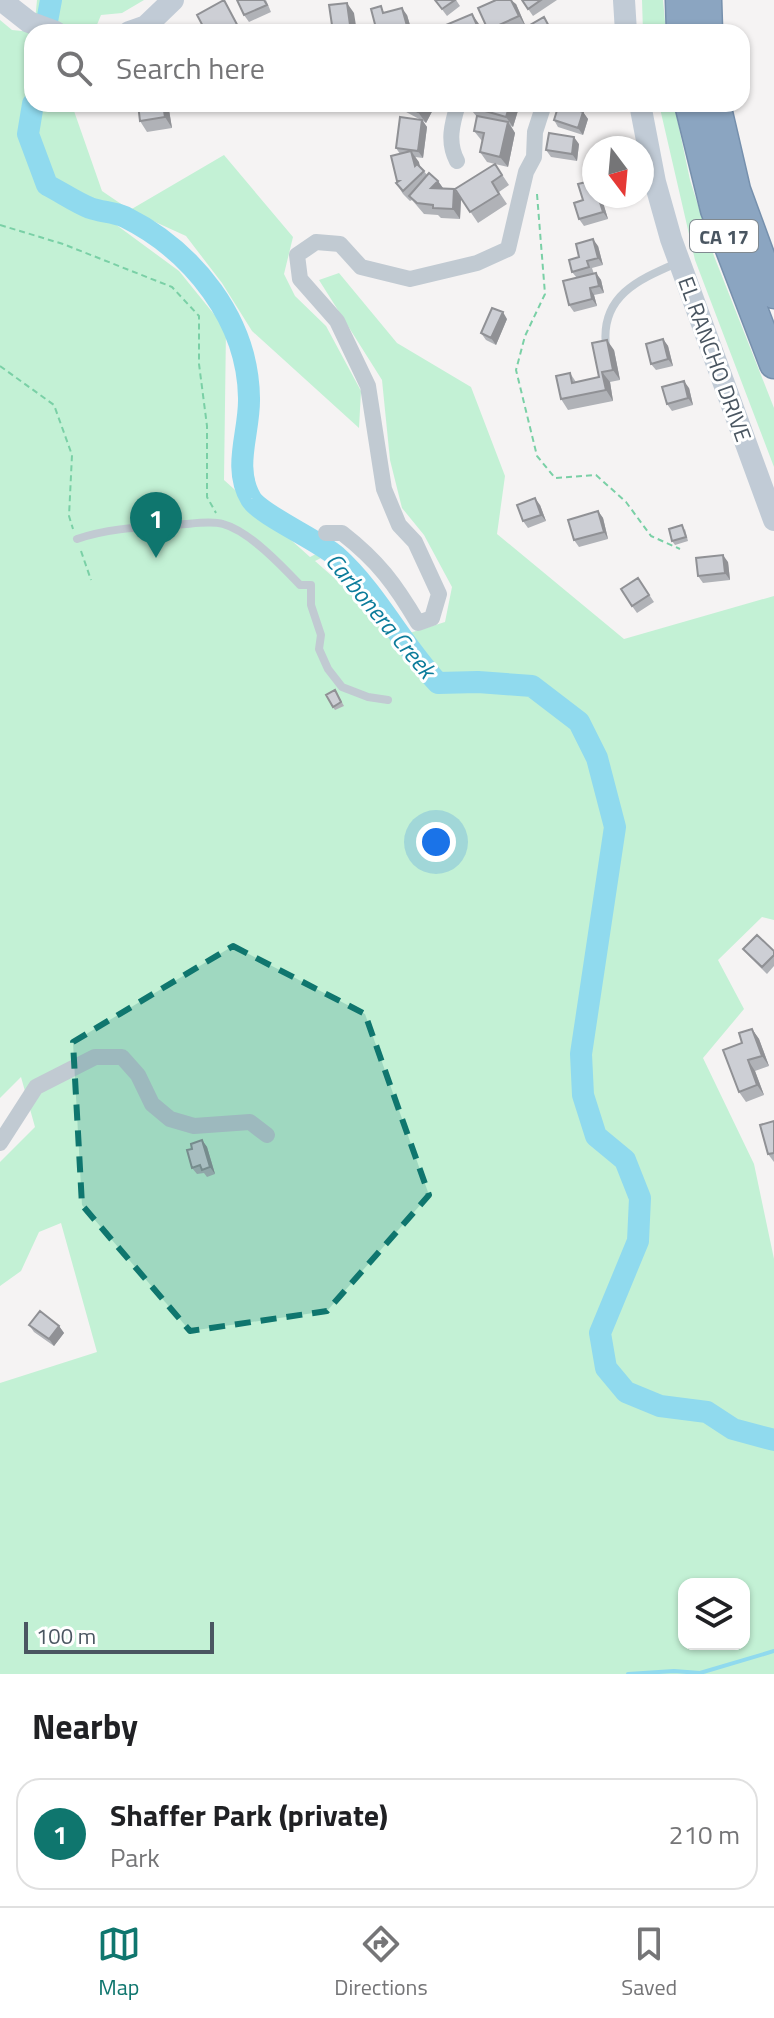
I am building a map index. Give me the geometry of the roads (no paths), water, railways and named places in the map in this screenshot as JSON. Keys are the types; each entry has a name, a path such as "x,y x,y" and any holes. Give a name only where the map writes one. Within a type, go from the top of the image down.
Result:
{"highway":[{"path":"680,0 704,18"},
{"name":"CA 17","path":"691,112 715,210 774,364"},
{"name":"CA 17","path":"718,112 736,190 774,294"}],"street":[{"path":"1,0 34,24"},
{"path":"148,24 173,0"},
{"path":"624,0 626,24"},
{"path":"457,112 451,150 457,161"},
{"path":"326,533 342,533 367,553 395,584 418,623 432,618 439,594 415,542 399,525 384,489 368,386 337,321 300,279 297,255 316,242 340,244 361,267 410,279 477,263 508,249 526,172 534,157 535,132 541,112"},
{"name":"EL RANCHO DRIVE","path":"642,112 655,182 680,262 774,520"},
{"path":"0,1143 36,1087 95,1057 122,1057 138,1075 152,1104 170,1119 194,1126 250,1122 267,1135"}],"lane":[{"path":"606,346 609,320 616,301 627,288 680,262"},
{"path":"77,539 127,528 222,523 271,555 300,585 311,585 311,605 321,635 319,649 328,669 342,687 368,697 388,700"}],"waterway":[{"name":"Carbonera Creek","path":"46,24 51,0"},
{"name":"Carbonera Creek","path":"32,112 28,134 47,185 84,206 125,217 150,231 194,269 227,315 246,369 249,411 242,462 251,499 266,512 336,556 351,570 438,683 532,686 579,722 597,758 615,827 581,1054 583,1095 596,1136 625,1160 640,1198 638,1241 600,1333 606,1368 626,1392 660,1406 707,1412 733,1429 774,1440"},
{"name":"Carbonera Creek","path":"628,1674 700,1673 774,1651"}],"place":[{"name":"Shaffer Park (private)","path":"156,558"}]}
